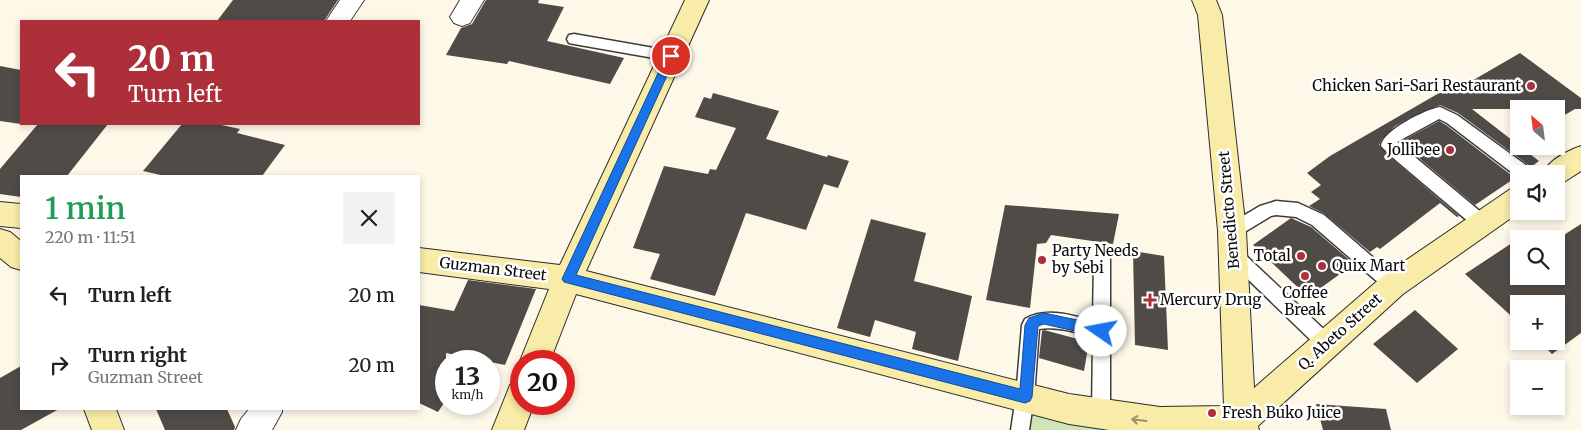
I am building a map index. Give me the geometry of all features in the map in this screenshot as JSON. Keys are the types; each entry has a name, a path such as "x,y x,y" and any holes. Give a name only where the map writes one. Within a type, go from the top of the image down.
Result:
{"main road":[{"path":"539,350 568,279 697,0"},
{"name":"Benedicto Street","path":"1204,0 1210,15 1233,242 1242,426"},
{"path":"1565,167 1581,157"},
{"name":"Q. Abeto Street","path":"1242,426 1327,344 1393,285 1510,204"},
{"path":"0,214 20,216"},
{"path":"0,241 20,257"},
{"name":"Guzman Street","path":"420,260 568,279 1069,409 1160,422 1242,426"},
{"path":"100,410 108,430"},
{"path":"508,430 514,415"}],"street":[{"path":"339,20 352,0"},
{"path":"252,430 266,410"}],"lane":[{"path":"574,39 671,56"},
{"path":"1482,223 1397,153 1389,146 1389,142 1392,138 1433,114 1440,113 1452,119 1513,165"},
{"path":"1327,344 1233,242 1266,211 1276,208 1298,210 1318,220 1393,285"},
{"path":"1101,414 1102,259"},
{"path":"1020,430 1025,397 1031,325 1044,319 1101,331"}],"green space":[{"path":"1032,415 1115,430 1029,430"}],"building":[{"path":"233,0 338,0 325,20 218,20"},
{"path":"486,0 539,0 538,3 564,7 547,41 624,58 610,84 509,61 507,64 446,55 461,28 472,24"},
{"path":"1520,53 1581,98 1581,109 1575,109 1565,115 1565,100 1510,100 1510,109 1472,109 1510,138 1510,151 1458,113 1440,105 1415,115 1395,126 1382,139 1379,145 1391,158 1459,216 1457,217 1440,203 1380,249 1377,247 1370,252 1325,214 1309,206 1320,199 1311,192 1321,185 1307,173 1330,156 1446,89 1451,93"},
{"path":"0,66 20,70 20,124 0,121"},
{"path":"713,93 779,111 766,139 827,157 828,155 849,161 838,188 824,184 806,230 746,213 715,296 650,279 660,254 633,248 664,166 708,174 710,169 716,170 736,128 695,117 704,97 711,99"},
{"path":"1439,121 1510,174 1510,181 1475,205 1400,142"},
{"path":"37,125 107,125 68,175 20,175 20,197 0,194 0,169"},
{"path":"181,125 222,125 240,129 237,133 285,145 263,175 161,175 143,171"},
{"path":"1515,155 1531,155 1539,161 1534,165 1528,165"},
{"path":"1005,205 1119,214 1113,244 1051,235 1046,243 1037,244 1030,308 986,300"},
{"name":"Total","path":"1291,218 1311,227 1354,264 1308,297 1253,245"},
{"path":"871,219 926,233 914,281 972,296 958,361 912,349 916,332 875,320 870,337 837,328"},
{"path":"1581,224 1581,333 1565,345 1565,295 1510,295 1510,315 1465,274 1510,244 1510,285 1565,285 1565,234"},
{"name":"Mercury Drug","path":"1133,251 1164,256 1168,350 1135,345"},
{"path":"468,280 536,289 505,365 500,364 500,350 435,350 435,411 420,403 420,305 454,311"},
{"path":"1415,310 1458,349 1417,383 1373,344"},
{"path":"1042,331 1089,342 1084,371 1039,358"},
{"path":"1548,350 1558,350 1552,354"},
{"path":"20,367 20,410 57,410 21,430 0,430 0,378"},
{"path":"1316,404 1386,409 1391,430 1323,430"},
{"path":"156,410 227,410 235,427 234,430 165,430"}],"place":[{"name":"Chicken Sari-Sari Restaurant","path":"1531,86"},
{"name":"Jollibee","path":"1450,150"},
{"name":"Total","path":"1301,256"},
{"name":"Party Needs by Sebi","path":"1042,260"},
{"name":"Quix Mart","path":"1322,266"},
{"name":"Coffee Break","path":"1305,276"},
{"name":"Mercury Drug","path":"1150,300"},
{"name":"Fresh Buko Juice","path":"1212,413"}],"route":[{"path":"671,56 568,279 1025,397 1031,325 1034,322 1044,319 1101,331"}]}
